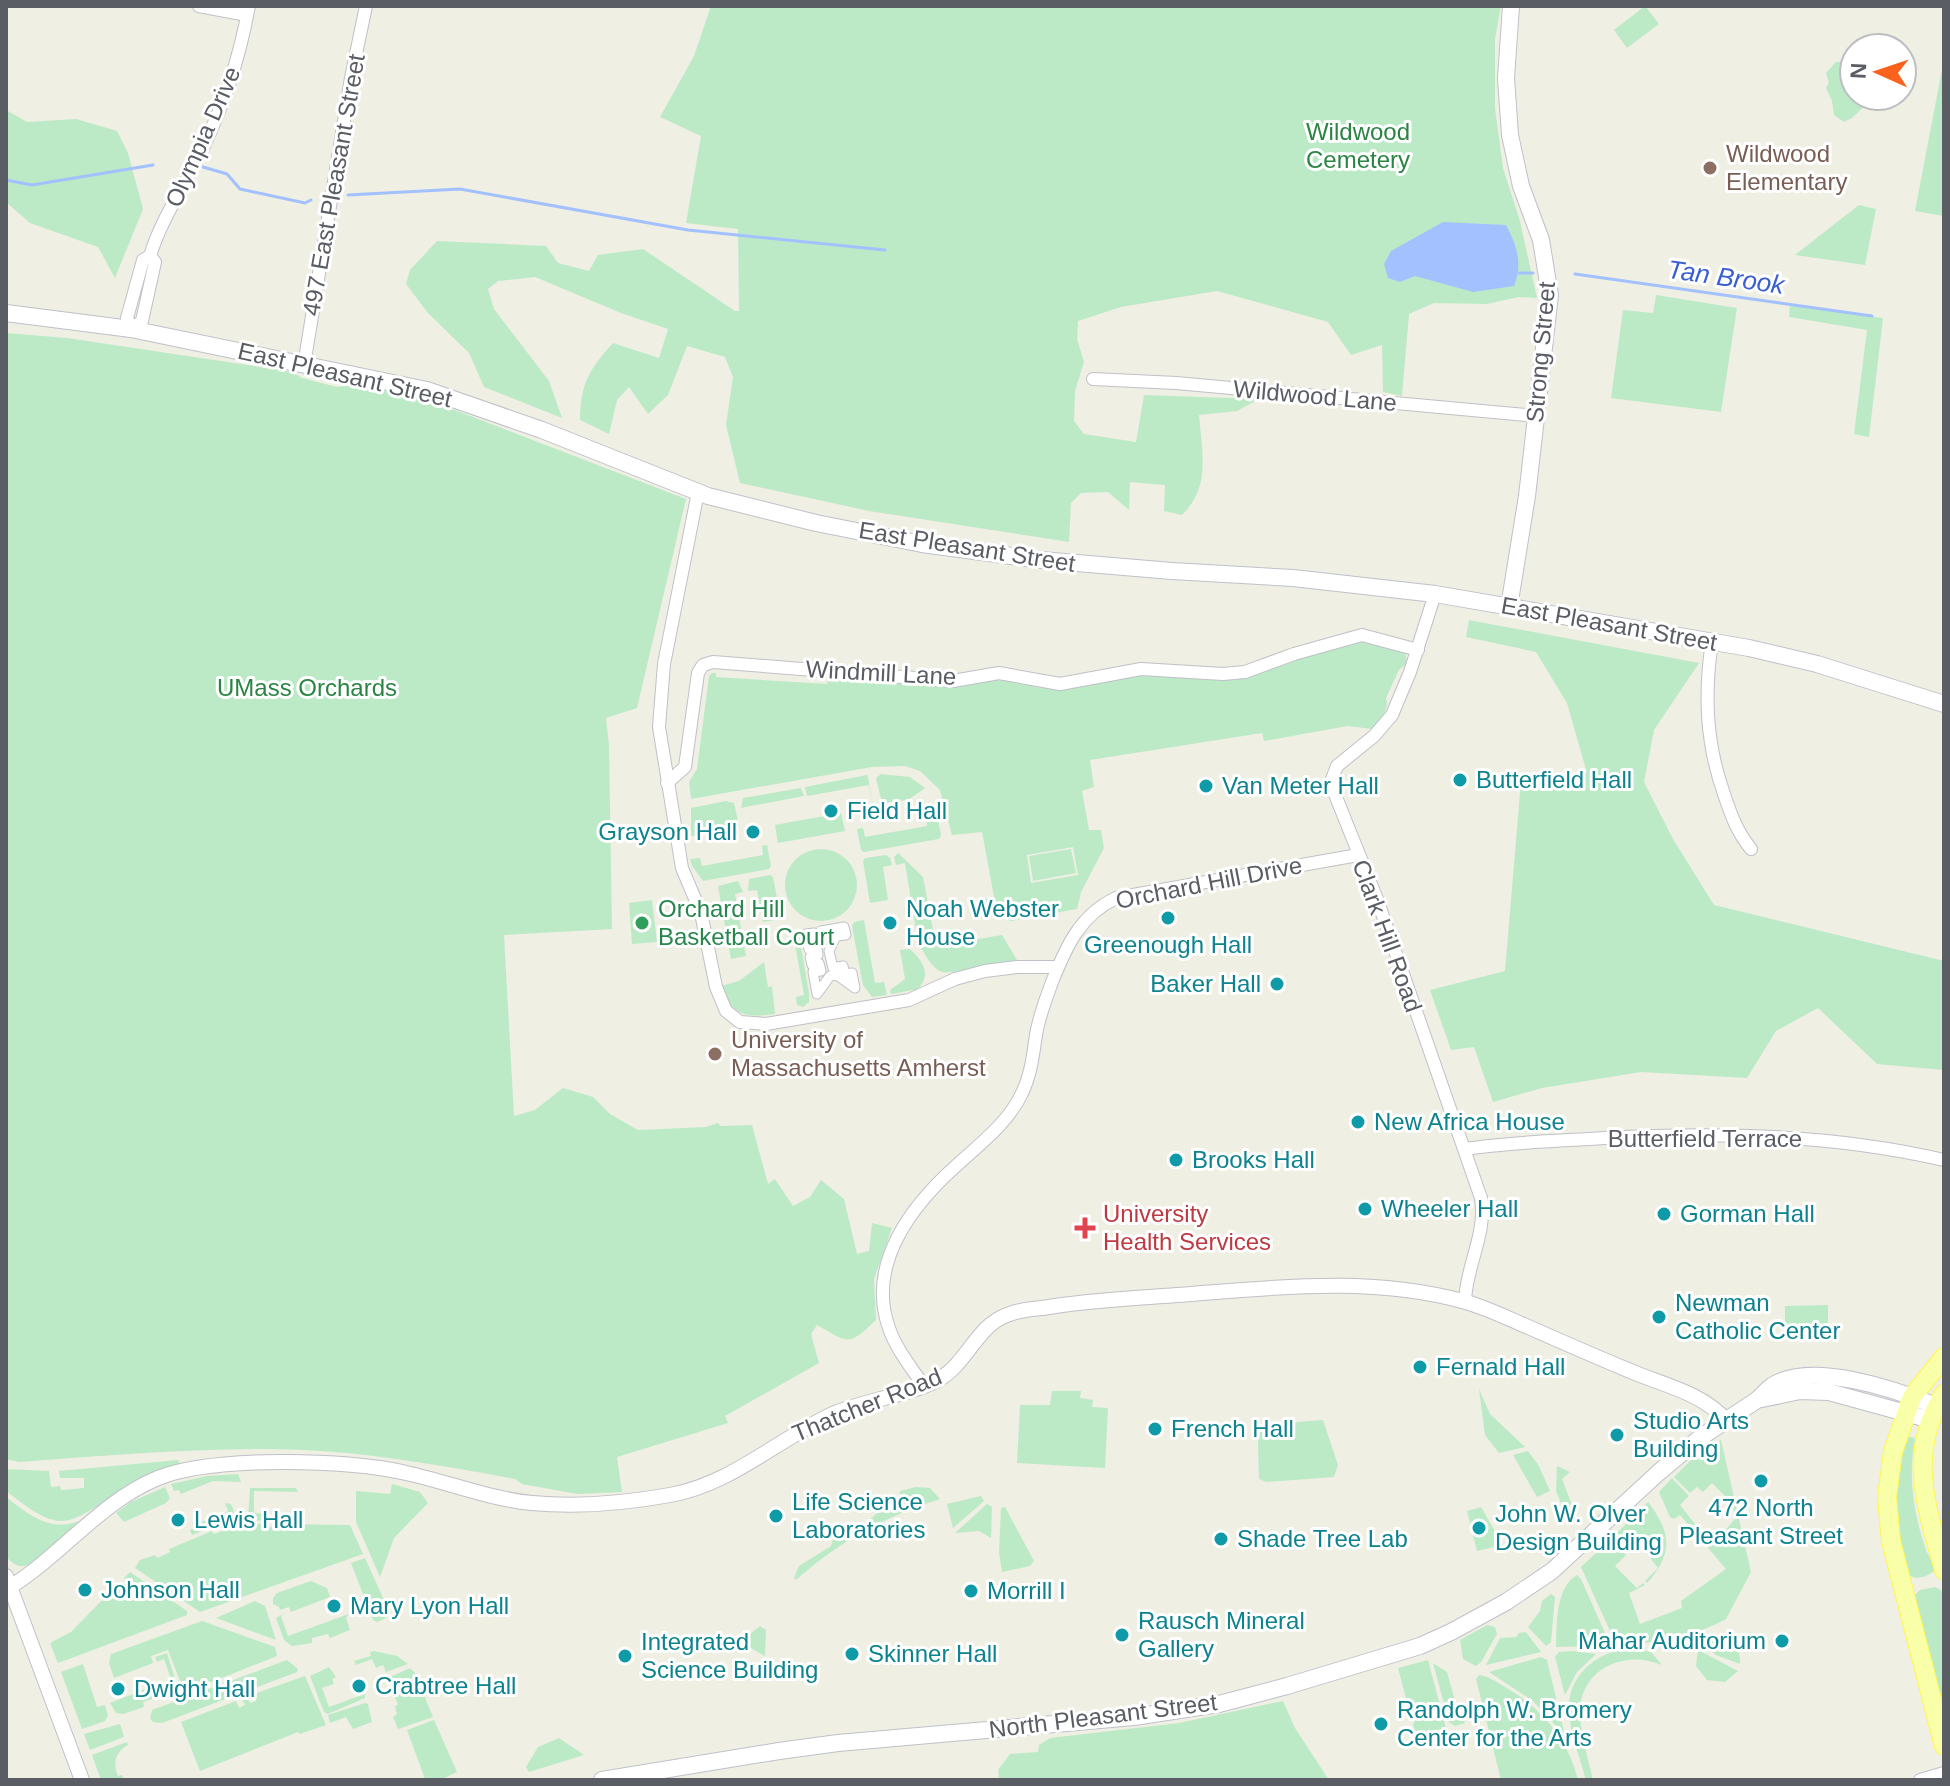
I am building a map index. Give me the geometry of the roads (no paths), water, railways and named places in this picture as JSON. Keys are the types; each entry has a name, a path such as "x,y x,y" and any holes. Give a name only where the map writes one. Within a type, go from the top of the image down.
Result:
{"main road":[{"name":"Strong Street","path":"1509,607 1549,319 1549,280 1541,240 1521,186 1510,135 1506,78 1511,6"},
{"name":"East Pleasant Street","path":"6,313 131,329 427,390 698,492 816,523 968,551 1091,565 1363,584 1435,594 1712,641 1817,664 1944,704"},
{"path":"1944,1357 1909,1404 1890,1466 1887,1497 1889,1527 1944,1746"},
{"name":"North Pleasant Street","path":"602,1780 838,1743 1148,1715 1219,1704 1391,1656 1464,1626 1542,1578 1658,1473 1780,1382 1812,1376 1846,1380 1909,1404 1937,1407"},
{"path":"1937,1407 1922,1455 1923,1486 1944,1570"}],"street":[{"name":"Olympia Drive","path":"131,329 142,321 155,262 150,256 170,209 201,153 232,79 248,10 199,6"},
{"name":"497 East Pleasant Street","path":"304,365 351,78 366,6"},
{"name":"Wildwood Lane","path":"1093,379 1176,383 1537,416"},
{"path":"698,492 684,552 661,685 659,727 682,868 701,913 719,1000 726,1011 740,1022 766,1024 899,1002 962,977 1001,968 1058,967"},
{"name":"Clark Hill Road","path":"1435,594 1403,692 1387,723 1343,760 1334,772 1332,787 1377,899 1475,1178 1483,1209 1478,1244 1465,1287 1465,1301"},
{"name":"Windmill Lane","path":"667,783 685,767 698,673 703,665 713,662 953,681 999,673 1060,684 1141,669 1223,674 1245,672 1362,635 1418,650"},
{"path":"1712,641 1707,683 1707,727 1711,752 1739,835 1751,849"},
{"name":"Orchard Hill Drive","path":"923,1385 897,1346 885,1315 883,1284 889,1257 914,1210 1017,1104 1029,1076 1039,1019 1067,944 1081,924 1116,898 1358,855"},
{"path":"844,927 846,935 836,936 829,951 833,968 843,966 845,974 852,973 855,988 837,975 830,976 817,994 813,972 821,971 819,963 812,965 810,957 818,955 817,948 809,949 806,934 814,933 815,940 822,939 821,931 844,927"},
{"name":"Butterfield Terrace","path":"1465,1149 1533,1142 1722,1134 1829,1141 1944,1160"},
{"name":"Thatcher Road","path":"8,1582 32,1573 119,1498 152,1480 183,1470 223,1464 355,1466 402,1471 530,1503 604,1503 677,1494 712,1482 818,1421 864,1402 941,1378 958,1365 1000,1318 1056,1305 1138,1297 1351,1285 1396,1288 1465,1301 1700,1398 1712,1405 1726,1420"},
{"path":"8,1582 82,1780"},
{"path":"1920,1780 1944,1773"}],"water":[{"path":"1443,222 1506,225 1518,255 1514,286 1473,292 1415,276 1400,282 1388,278 1384,264 1391,251"}],"waterway":[{"path":"6,180 32,185 153,165"},
{"path":"203,167 227,174 240,189 305,203 311,200"},
{"path":"348,195 460,189 688,230 885,250"},
{"name":"Tan Brook","path":"1519,273 1533,273"},
{"name":"Tan Brook","path":"1575,274 1872,316"}],"place":[{"name":"Wildwood Elementary","path":"1710,168"},
{"name":"Butterfield Hall","path":"1460,780"},
{"name":"Van Meter Hall","path":"1206,786"},
{"name":"Field Hall","path":"831,811"},
{"name":"Grayson Hall","path":"753,832"},
{"name":"Greenough Hall","path":"1168,918"},
{"name":"Orchard Hill Basketball Court","path":"642,923"},
{"name":"Noah Webster House","path":"890,923"},
{"name":"Baker Hall","path":"1277,984"},
{"name":"University of Massachusetts Amherst","path":"715,1054"},
{"name":"New Africa House","path":"1358,1122"},
{"name":"Brooks Hall","path":"1176,1160"},
{"name":"Wheeler Hall","path":"1365,1209"},
{"name":"Gorman Hall","path":"1664,1214"},
{"name":"University Health Services","path":"1085,1228"},
{"name":"Newman Catholic Center","path":"1659,1317"},
{"name":"Fernald Hall","path":"1420,1367"},
{"name":"French Hall","path":"1155,1429"},
{"name":"Studio Arts Building","path":"1617,1435"},
{"name":"472 North Pleasant Street","path":"1761,1481"},
{"name":"Life Science Laboratories","path":"776,1516"},
{"name":"Lewis Hall","path":"178,1520"},
{"name":"John W. Olver Design Building","path":"1479,1528"},
{"name":"Shade Tree Lab","path":"1221,1539"},
{"name":"Johnson Hall","path":"85,1590"},
{"name":"Morrill I","path":"971,1591"},
{"name":"Mary Lyon Hall","path":"334,1606"},
{"name":"Rausch Mineral Gallery","path":"1122,1635"},
{"name":"Mahar Auditorium","path":"1782,1641"},
{"name":"Skinner Hall","path":"852,1654"},
{"name":"Integrated Science Building","path":"625,1656"},
{"name":"Crabtree Hall","path":"359,1686"},
{"name":"Dwight Hall","path":"118,1689"},
{"name":"Randolph W. Bromery Center for the Arts","path":"1381,1724"}],"park label":[{"name":"Wildwood Cemetery","path":"1358,146"},
{"name":"UMass Orchards","path":"307,688"}]}
